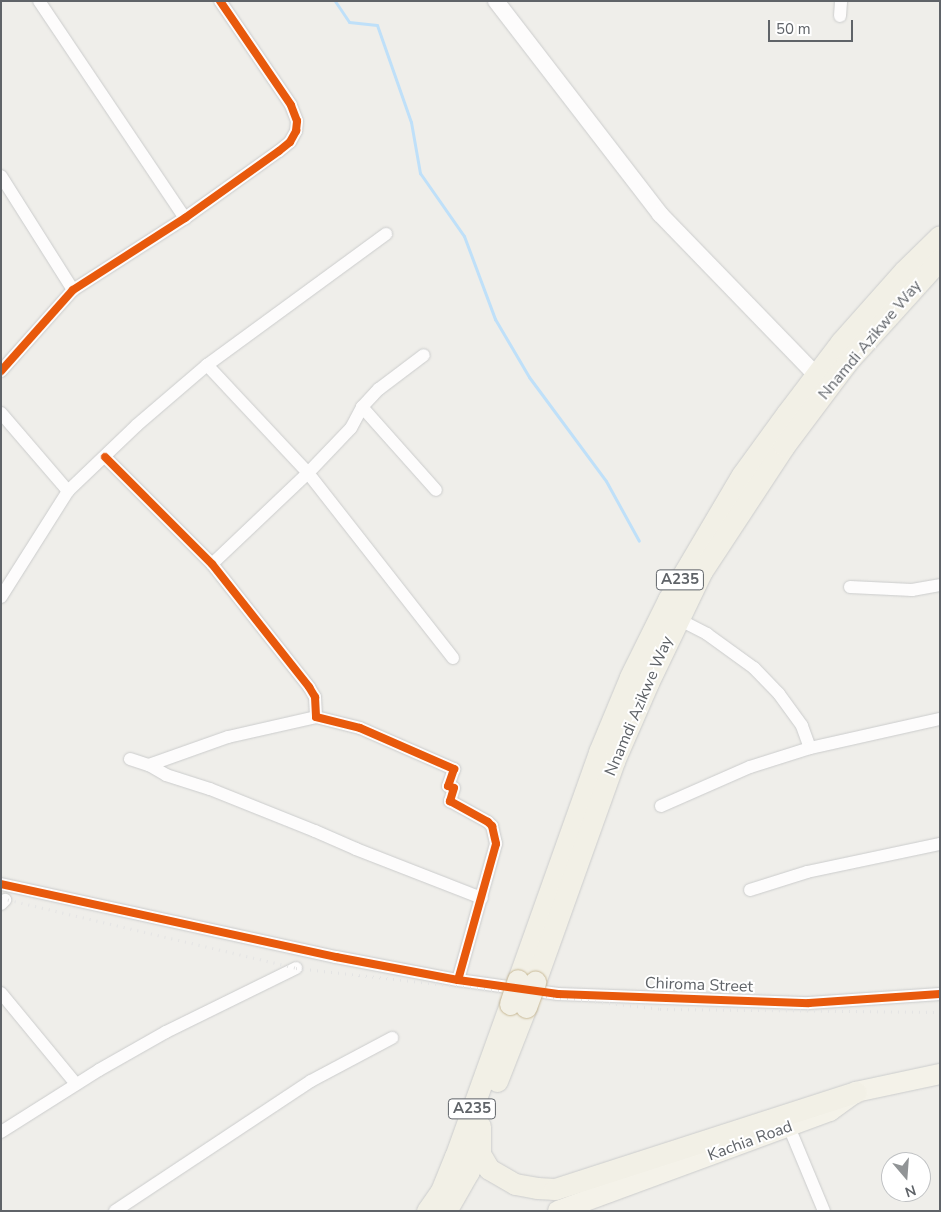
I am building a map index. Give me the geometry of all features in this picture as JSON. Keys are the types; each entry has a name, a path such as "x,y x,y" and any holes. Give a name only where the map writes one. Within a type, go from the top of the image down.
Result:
{"highway":[{"name":"Nnamdi Azikwe Way","path":"446,1211 469,1171 480,1126 599,752 630,677 651,634 687,567 742,475 816,374 866,314 940,236"},
{"name":"Nnamdi Azikwe Way","path":"526,981 614,761 678,619 720,543 784,446 846,362 940,259"},
{"name":"A235","path":"428,1211 441,1191 518,1005"},
{"path":"480,1126 480,1154 489,1169 515,1184 537,1188 555,1188 856,1092"}],"main road":[{"name":"Kachia Road","path":"558,1211 830,1111 856,1092 940,1074"}],"street":[{"path":"39,1 185,218"},
{"path":"1,371 73,290 185,218 279,151 290,142 296,132 297,121 291,105 220,1"},
{"path":"496,1 660,214 816,374"},
{"path":"840,16 841,1"},
{"path":"1,176 73,290"},
{"path":"1,597 68,491 137,425 207,365 386,234"},
{"path":"212,564 308,473 351,428 362,407 379,389 424,355"},
{"path":"207,365 308,473 453,658"},
{"path":"362,407 436,490"},
{"path":"1,413 68,491"},
{"path":"105,457 212,564 309,687 316,698 316,717"},
{"path":"850,587 912,590 940,585"},
{"path":"678,619 707,634 754,668 779,694 802,726 810,748"},
{"path":"149,765 228,737 316,717 368,732 454,769 448,786 454,788 450,801 488,822 494,833 496,844 458,980"},
{"path":"661,806 750,767 810,748 940,719"},
{"path":"130,759 149,765 166,775 210,789 315,831 356,850 482,898"},
{"path":"750,890 807,872 940,844"},
{"name":"Chiroma Street","path":"1,884 326,955 458,980 558,994 809,1003 940,994"},
{"path":"1,1132 76,1084 166,1032 296,968"},
{"path":"1,993 76,1084"},
{"path":"115,1211 311,1081 392,1038"},
{"path":"789,1127 824,1211"}],"waterway":[{"path":"335,1 349,22 377,25 411,122 420,173 464,236 495,319 529,377 606,481 639,541"}],"railway":[{"path":"1,898 296,968 660,1009 940,1012"}],"cycle path":[{"path":"1,371 73,290 185,218 290,142 296,131 297,121 291,105 220,1"},
{"path":"105,457 212,564 309,687 315,697 316,717 360,728 454,769 448,786 454,788 450,801 488,822 492,826 496,844 458,980"},
{"path":"1,884 336,957 458,980 558,994 809,1003 940,994"}]}
